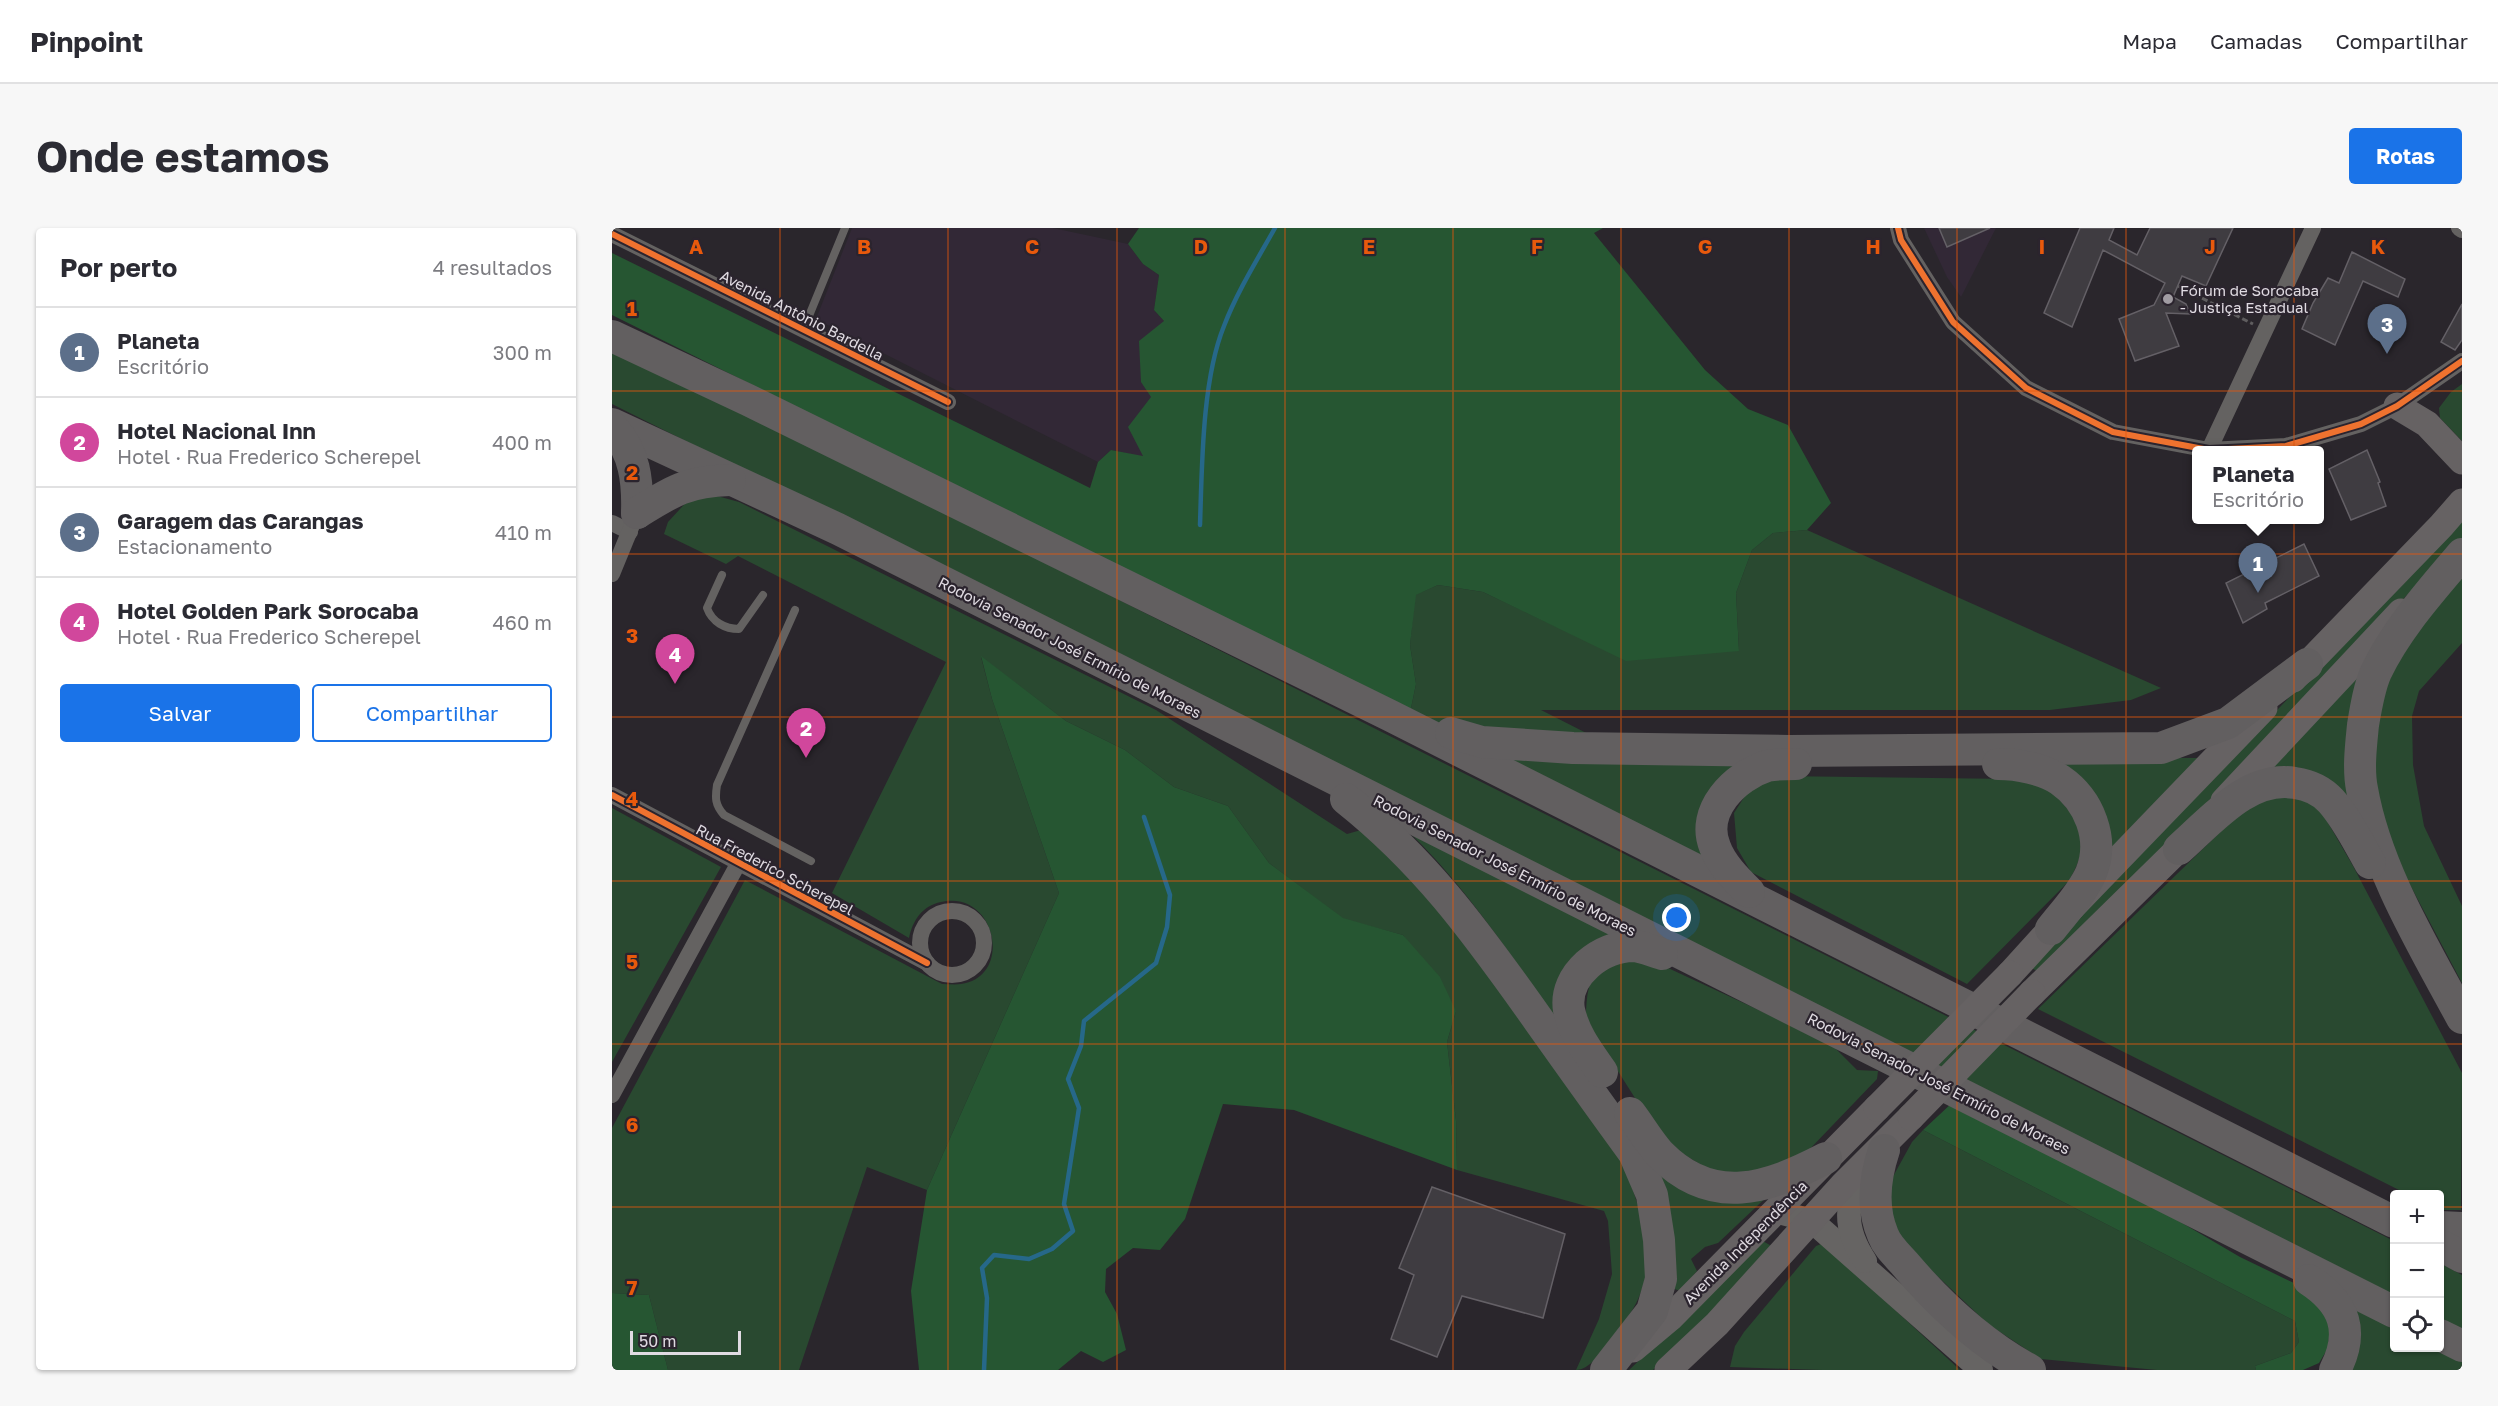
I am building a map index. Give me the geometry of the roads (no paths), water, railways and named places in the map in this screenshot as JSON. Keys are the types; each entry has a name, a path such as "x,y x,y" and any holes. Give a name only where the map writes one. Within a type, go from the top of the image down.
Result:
{"highway":[{"path":"612,336 748,400 1391,716 2390,1220"},
{"path":"612,425 628,450 635,468 626,522"},
{"name":"Rodovia Senador José Ermírio de Moraes","path":"612,425 838,529 2390,1310"},
{"path":"626,522 667,494 689,484 732,480"},
{"path":"2462,553 2390,646 2375,674 2366,705 2361,754 2361,788 2379,852 2421,943 2462,1018"},
{"path":"1391,716 1482,742 1573,748 1789,751 2161,748 2228,723 2307,664"},
{"path":"1298,762 1360,811 1430,877 1469,922 1634,1153 1652,1195 1659,1240 1661,1279 1652,1311 1607,1370"},
{"path":"1760,904 1729,871 1714,847 1711,827 1714,814 1722,799 1732,786 1750,774 1768,766 1787,764 2008,764 2034,769 2059,779 2080,797 2093,824 2097,850 2091,873 2051,929"},
{"path":"2179,849 2251,789 2267,783 2286,781 2315,788 2330,800 2347,822 2462,1036"},
{"path":"1698,962 1635,946 1605,952 1584,966 1571,987 1569,1010 1578,1037 1660,1154 1684,1173 1716,1188 1736,1189 1759,1186 1790,1177 1826,1158"},
{"path":"1884,1150 1878,1171 1875,1198 1880,1226 1887,1242 1934,1296 1976,1334 2007,1358 2030,1370"},
{"path":"2337,1193 2390,1213"},
{"path":"2444,1227 2462,1228"},
{"path":"2238,1232 2330,1295 2339,1310 2346,1334 2342,1356 2335,1370"},
{"path":"2444,1248 2462,1257"},
{"path":"2444,1337 2462,1346"}],"main road":[{"path":"2397,406 2427,424 2462,461"},
{"name":"Avenida Independência","path":"1607,1370 1670,1318 1773,1215 1826,1158 2010,974 2462,502"},
{"name":"Avenida Independência","path":"1668,1370 1717,1324 1909,1119 2032,993 2179,849 2433,578 2462,553"},
{"path":"1875,1275 1856,1245 1848,1209 1850,1197 1857,1183 1909,1119"},
{"path":"1773,1215 1779,1212 1812,1221 1981,1370"}],"street":[{"path":"1898,228 1901,240 1953,322 2026,388 2113,432 2192,447"},
{"path":"2211,446 2313,228"},
{"name":"Avenida Antônio Bardella","path":"612,234 948,402"},
{"path":"2286,446 2350,428 2397,406 2462,361"},
{"path":"612,574 626,522"},
{"name":"Rua Frederico Scherepel","path":"612,795 927,963"},
{"path":"612,1095 738,864"}],"lane":[{"path":"804,328 845,228"},
{"path":"722,575 707,609 709,615 729,629 739,629 763,595"},
{"path":"795,610 717,785 715,799 717,807 724,815 811,861"}],"waterway":[{"path":"1200,525 1204,424 1211,372 1217,348 1235,301 1275,228"},
{"path":"984,1370 987,1298 982,1268 994,1255 1029,1259 1052,1249 1073,1231 1064,1204 1079,1108 1068,1079 1081,1046 1084,1021 1156,963 1167,927 1170,895 1144,817"}],"place":[{"name":"Fórum de Sorocaba - Justiça Estadual","path":"2168,299"},
{"name":"Garagem das Carangas","path":"2387,354"},
{"name":"Planeta","path":"2258,593"},
{"name":"Hotel Golden Park Sorocaba","path":"675,684"},
{"name":"Hotel Nacional Inn","path":"806,758"}]}
